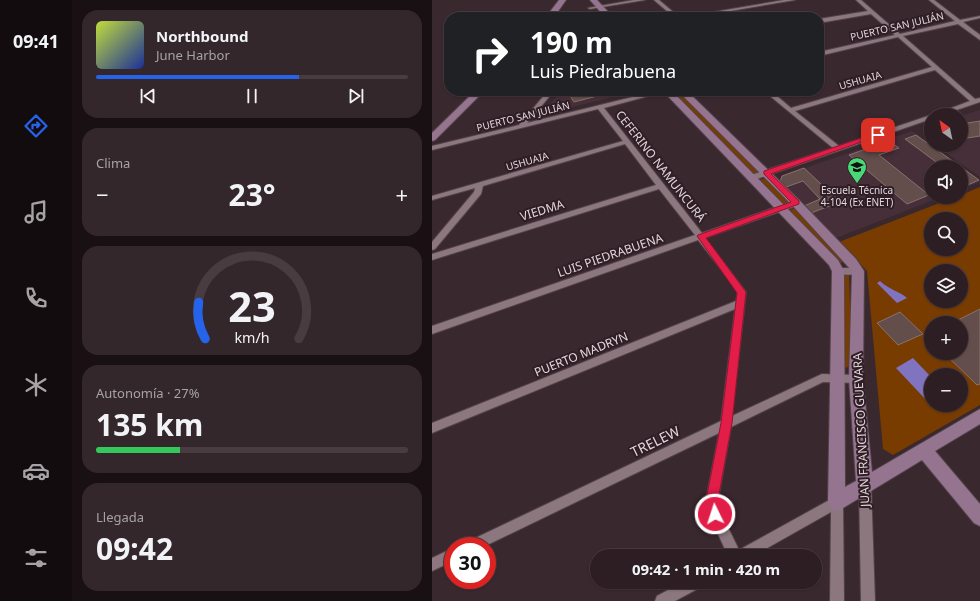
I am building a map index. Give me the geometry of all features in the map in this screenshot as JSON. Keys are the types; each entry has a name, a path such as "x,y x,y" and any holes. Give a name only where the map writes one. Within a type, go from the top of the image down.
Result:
{"street":[{"path":"554,12 563,0"},
{"path":"593,0 604,12"},
{"path":"587,6 599,7 643,0"},
{"path":"656,0 671,12"},
{"path":"717,12 793,0"},
{"path":"858,0 898,36 977,101"},
{"path":"931,0 980,38"},
{"path":"587,6 593,12"},
{"path":"824,21 871,12"},
{"name":"PUERTO SAN JULIÁN","path":"824,53 980,18"},
{"name":"USHUAIA","path":"790,110 936,68"},
{"path":"432,138 475,96"},
{"path":"521,126 547,96"},
{"name":"PUERTO SAN JULIÁN","path":"432,148 645,96"},
{"path":"671,96 782,208 834,263 838,271 858,271"},
{"path":"687,96 796,203 852,262 858,271"},
{"path":"772,96 838,149"},
{"path":"956,108 977,101"},
{"name":"CEFERINO NAMUNCURÁ","path":"600,107 660,186 701,236 742,292 726,423 712,500 715,514 732,549"},
{"path":"752,178 924,119"},
{"name":"USHUAIA","path":"432,198 626,142"},
{"path":"432,247 478,192 479,185"},
{"name":"VIEDMA","path":"432,257 660,186"},
{"name":"LUIS PIEDRABUENA","path":"432,330 796,203"},
{"name":"JUAN FRANCISCO GUEVARA","path":"837,601 838,271"},
{"name":"JUAN FRANCISCO GUEVARA","path":"858,271 856,378 865,485 868,601"},
{"name":"PUERTO MADRYN","path":"432,428 741,303"},
{"name":"TRELEW","path":"490,537 822,378 856,378"},
{"path":"753,549 837,502 980,416"},
{"path":"924,450 980,516"},
{"path":"432,565 444,559"},
{"path":"662,601 683,589"}],"shaded area":[{"path":"557,96 617,96 548,113 543,112"},
{"path":"678,96 685,96 760,173 754,175"},
{"path":"980,110 980,177 968,168 968,160 956,160 945,152 968,152 968,114"},
{"name":"Escuela Técnica 4-104 (Ex ENET)","path":"912,131 924,140 924,152 941,152 952,160 924,160 924,204 836,238 780,182 782,176"},
{"name":"Escuela Técnica 4-104 (Ex ENET)","path":"968,171 980,180 980,182 968,186"},
{"path":"766,178 789,202 782,204 759,180"},
{"path":"980,187 980,405 968,412 968,368 924,368 924,412 968,412 893,455 883,449 867,271 839,242 937,204 968,204 968,192"},
{"path":"796,208 848,260 840,263 789,210"},
{"path":"849,275 852,365 841,370 840,276"},
{"path":"880,281 907,298 897,303 877,283"},
{"path":"913,358 924,370 924,398 896,368"}],"building":[{"path":"570,96 597,96 574,102"},
{"path":"980,121 980,136 968,138 968,123"},
{"path":"916,135 924,141 924,152 940,152 951,160 934,160 905,139"},
{"path":"889,141 899,148 879,155 924,191 924,197 907,204 849,155"},
{"path":"804,168 840,202 811,213 804,206 820,199 803,181 786,187 780,182 782,176"},
{"path":"968,172 979,180 968,185"},
{"path":"980,309 980,384 977,385 968,376 968,368 959,368 951,360 968,360 968,316 966,316"},
{"path":"900,312 923,334 898,345 877,323"}],"place":[{"name":"Escuela Técnica 4-104 (Ex ENET)","path":"857,184"}],"route":[{"path":"715,514 712,500 726,423 742,292 701,236 796,203 766,173 878,135"}]}
